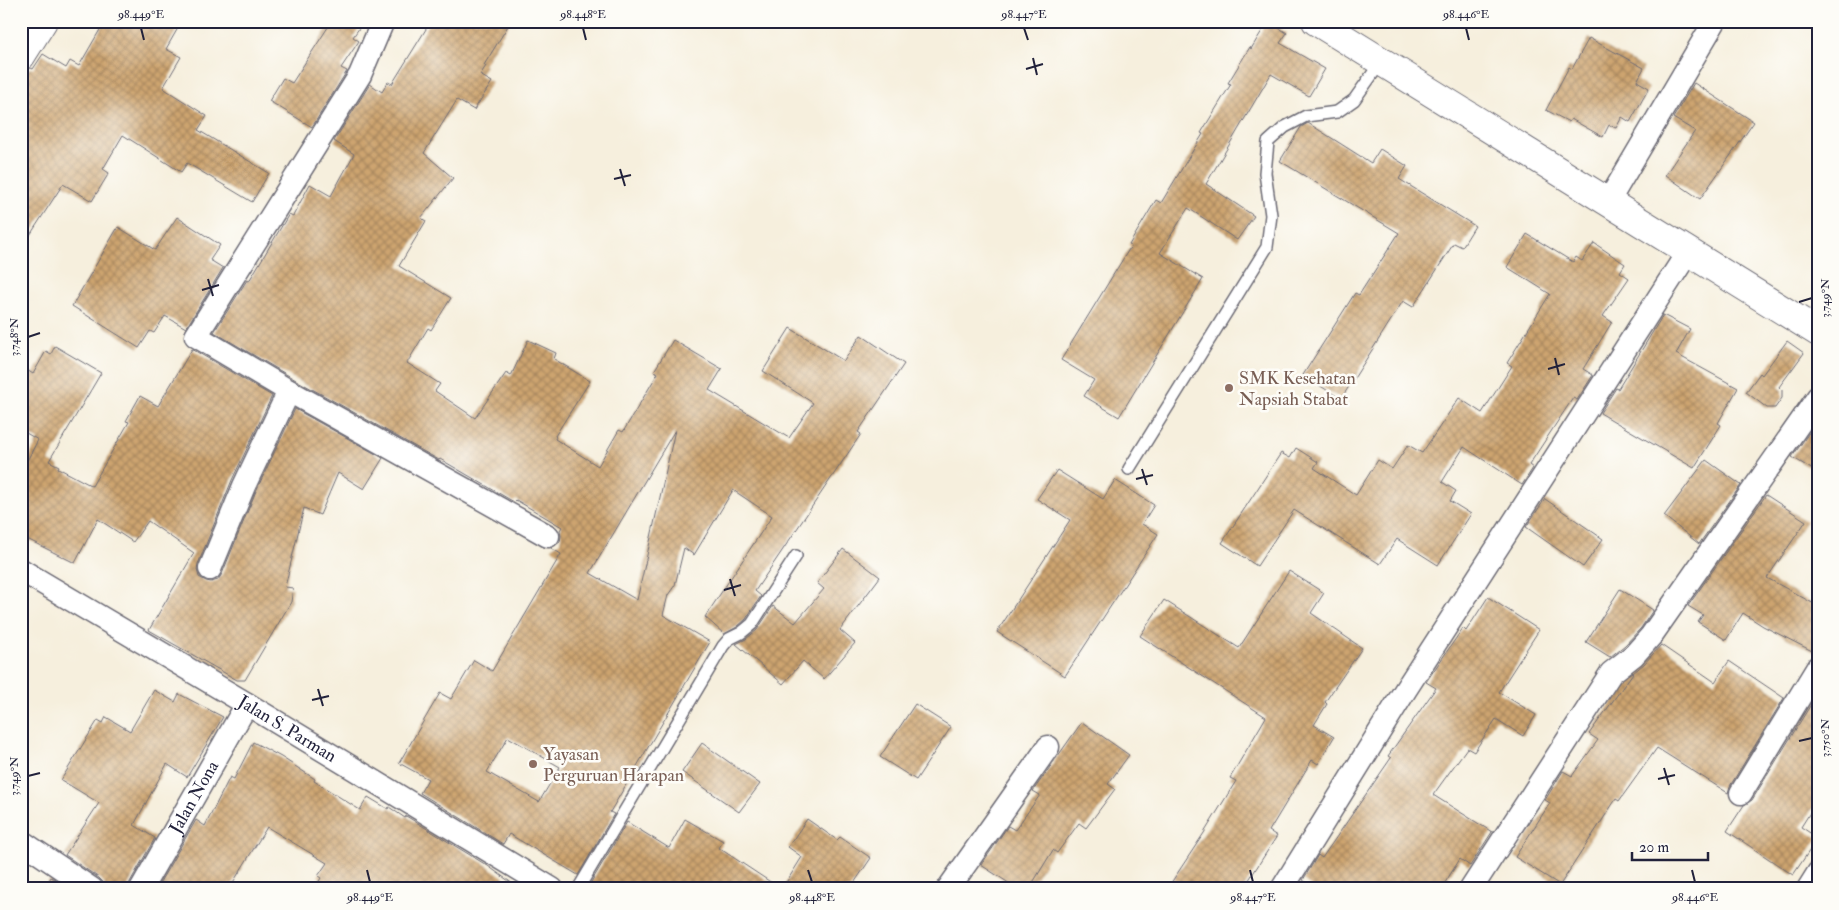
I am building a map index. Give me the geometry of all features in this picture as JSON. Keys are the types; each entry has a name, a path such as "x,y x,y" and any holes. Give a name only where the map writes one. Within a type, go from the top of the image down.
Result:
{"street":[{"path":"21,56 43,21"},
{"path":"383,21 360,75 196,336 548,536"},
{"path":"1316,21 1818,332"},
{"path":"1608,202 1714,21"},
{"path":"1282,889 1417,672 1688,252"},
{"path":"210,569 244,486 290,391"},
{"path":"1471,889 1611,673 1634,656 1651,636 1818,396"},
{"name":"Jalan S. Parman","path":"21,570 247,704 552,889"},
{"path":"1741,793 1818,667"},
{"name":"Jalan Nona","path":"141,889 247,704"},
{"path":"948,889 1048,747"},
{"path":"21,841 92,889"},
{"path":"1808,889 1818,873"}],"lane":[{"path":"1129,469 1267,247 1271,215 1265,173 1268,142 1285,127 1306,116 1337,112 1354,100 1381,62"},
{"path":"578,889 723,646 729,639 741,633 752,624 796,556"}],"building":[{"path":"105,21 182,21 166,49 181,57 163,88 207,116 198,130 269,173 252,202 187,163 181,172 123,135 103,169 109,173 92,201 63,184 21,249 21,71 33,69 43,54 66,68 70,61 79,66"},
{"path":"332,21 364,21 353,37 359,41 341,68 347,71 312,127 269,101 283,78 292,83"},
{"path":"431,21 511,21 484,65 486,66 480,75 492,82 474,110 457,100 424,153 453,178 421,218 426,221 399,266 451,298 431,330 428,328 407,363 440,384 435,391 475,418 506,373 511,376 528,340 556,353 554,359 590,381 555,436 555,439 598,466 619,430 623,432 658,373 654,371 673,340 722,369 709,390 789,438 813,403 763,371 790,328 844,361 861,335 904,364 858,432 861,434 755,591 761,596 746,619 737,627 724,634 705,617 772,516 733,490 694,555 684,548 675,585 668,595 663,615 710,642 610,812 614,814 578,875 509,834 503,844 420,793 428,779 399,763 440,693 451,699 474,660 492,671 561,554 551,548 560,542 560,530 562,527 296,380 214,332 247,280 249,281 289,214 293,216 310,184 331,196 354,154 334,141 370,84 382,92 388,82 392,84","holes":["675,430 637,600 590,573","508,737 560,767 539,802 487,772"]},
{"path":"1268,21 1287,33 1280,43 1325,69 1309,96 1271,74 1206,184 1254,216 1237,240 1188,208 1160,253 1203,279 1119,417 1084,396 1094,380 1061,360 1131,246 1129,245 1156,200 1161,203 1231,84 1228,83"},
{"path":"1589,38 1644,68 1637,81 1649,88 1630,122 1622,117 1616,128 1609,125 1603,137 1571,119 1569,122 1546,110 1569,67 1572,69"},
{"path":"1694,83 1754,122 1700,199 1665,175 1695,131 1673,118"},
{"path":"1308,123 1371,163 1380,149 1407,166 1399,179 1475,226 1462,247 1454,243 1413,307 1403,301 1341,399 1303,375 1355,293 1359,295 1399,233 1280,161 1301,127"},
{"path":"177,217 220,245 210,260 223,268 186,328 165,316 154,333 150,331 139,348 72,306 118,227 155,250"},
{"path":"1527,234 1573,262 1576,257 1582,261 1594,243 1625,264 1620,272 1629,278 1603,316 1612,322 1583,369 1593,375 1577,400 1573,398 1529,465 1533,468 1522,485 1464,447 1442,482 1456,491 1450,501 1471,514 1438,565 1397,539 1380,564 1294,510 1257,566 1222,543 1281,453 1290,458 1296,448 1318,462 1314,468 1356,495 1378,460 1392,469 1408,445 1422,453 1459,398 1482,413 1512,366 1507,363 1550,294 1507,267"},
{"path":"1663,315 1690,329 1676,354 1738,388 1718,423 1721,425 1694,468 1600,413 1616,388 1618,389"},
{"path":"1787,341 1804,353 1779,387 1782,390 1782,398 1775,408 1767,408 1746,392 1760,373 1762,375"},
{"path":"55,346 101,373 49,461 59,466 58,468 92,486 129,422 126,421 140,396 158,406 192,349 272,396 232,480 198,564 199,577 206,581 218,580 222,574 256,491 295,409 383,458 364,489 338,473 320,515 304,508 285,587 293,588 291,602 245,680 237,680 149,630 194,553 148,521 133,542 98,519 75,563 21,536 21,472 38,440 21,430 21,366 33,374 46,351 51,354"},
{"path":"1818,420 1818,473 1792,457"},
{"path":"1706,460 1741,485 1699,544 1664,516"},
{"path":"1057,470 1103,499 1115,480 1154,505 1142,524 1158,534 1065,676 997,632 1070,520 1037,499"},
{"path":"1766,495 1806,521 1767,578 1818,606 1818,654 1763,626 1743,613 1726,640 1698,622 1703,615 1688,606"},
{"path":"1545,499 1603,539 1583,567 1526,527"},
{"path":"843,549 880,577 840,630 855,643 824,679 803,661 783,684 736,644 757,630 773,606 795,623 824,589 817,583"},
{"path":"1289,571 1324,593 1311,613 1362,648 1325,702 1327,704 1314,725 1334,737 1318,764 1312,760 1269,831 1277,836 1243,889 1167,889 1236,781 1230,778 1266,717 1140,636 1164,600 1239,648"},
{"path":"1620,589 1653,610 1641,628 1610,657 1586,642"},
{"path":"1488,597 1539,630 1499,692 1536,715 1523,736 1496,719 1474,752 1467,748 1433,795 1492,832 1470,866 1460,859 1441,889 1315,889 1303,880 1318,855 1322,858 1391,758 1388,756 1436,688 1426,682 1463,628 1466,631"},
{"path":"1661,645 1715,682 1729,661 1784,698 1730,786 1728,793 1657,748 1619,801 1616,799 1560,885 1515,857 1550,803 1545,800 1563,771 1572,776 1598,740 1589,734 1633,673"},
{"path":"154,690 175,702 179,694 223,717 187,777 167,764 134,825 155,838 130,882 128,889 105,889 104,883 99,878 65,855 99,803 61,780 98,720 103,723 106,717 130,731"},
{"path":"1818,693 1818,800 1801,827 1818,838 1793,875 1727,831 1744,805 1752,800"},
{"path":"915,704 951,727 916,780 880,757"},
{"path":"1082,722 1129,755 1108,784 1115,789 1086,828 1079,823 1057,853 1053,850 1029,889 1018,889 981,865 1008,826 1015,830 1040,795 1033,791"},
{"path":"253,742 281,757 315,779 314,781 360,810 368,797 388,809 389,807 405,818 406,816 488,866 520,889 314,889 321,878 318,876 327,863 267,827 229,889 156,889 196,820 205,826 230,777 234,779"},
{"path":"702,743 760,784 739,812 682,772"},
{"path":"685,819 723,841 719,848 781,889 587,889 627,822 669,848"},
{"path":"807,819 837,840 840,837 871,858 850,889 782,889 802,857 788,847"},
{"path":"51,877 68,889 44,889"}],"place":[{"name":"SMK Kesehatan Napsiah Stabat","path":"1229,388"},
{"name":"Yayasan Perguruan Harapan","path":"533,764"}]}
